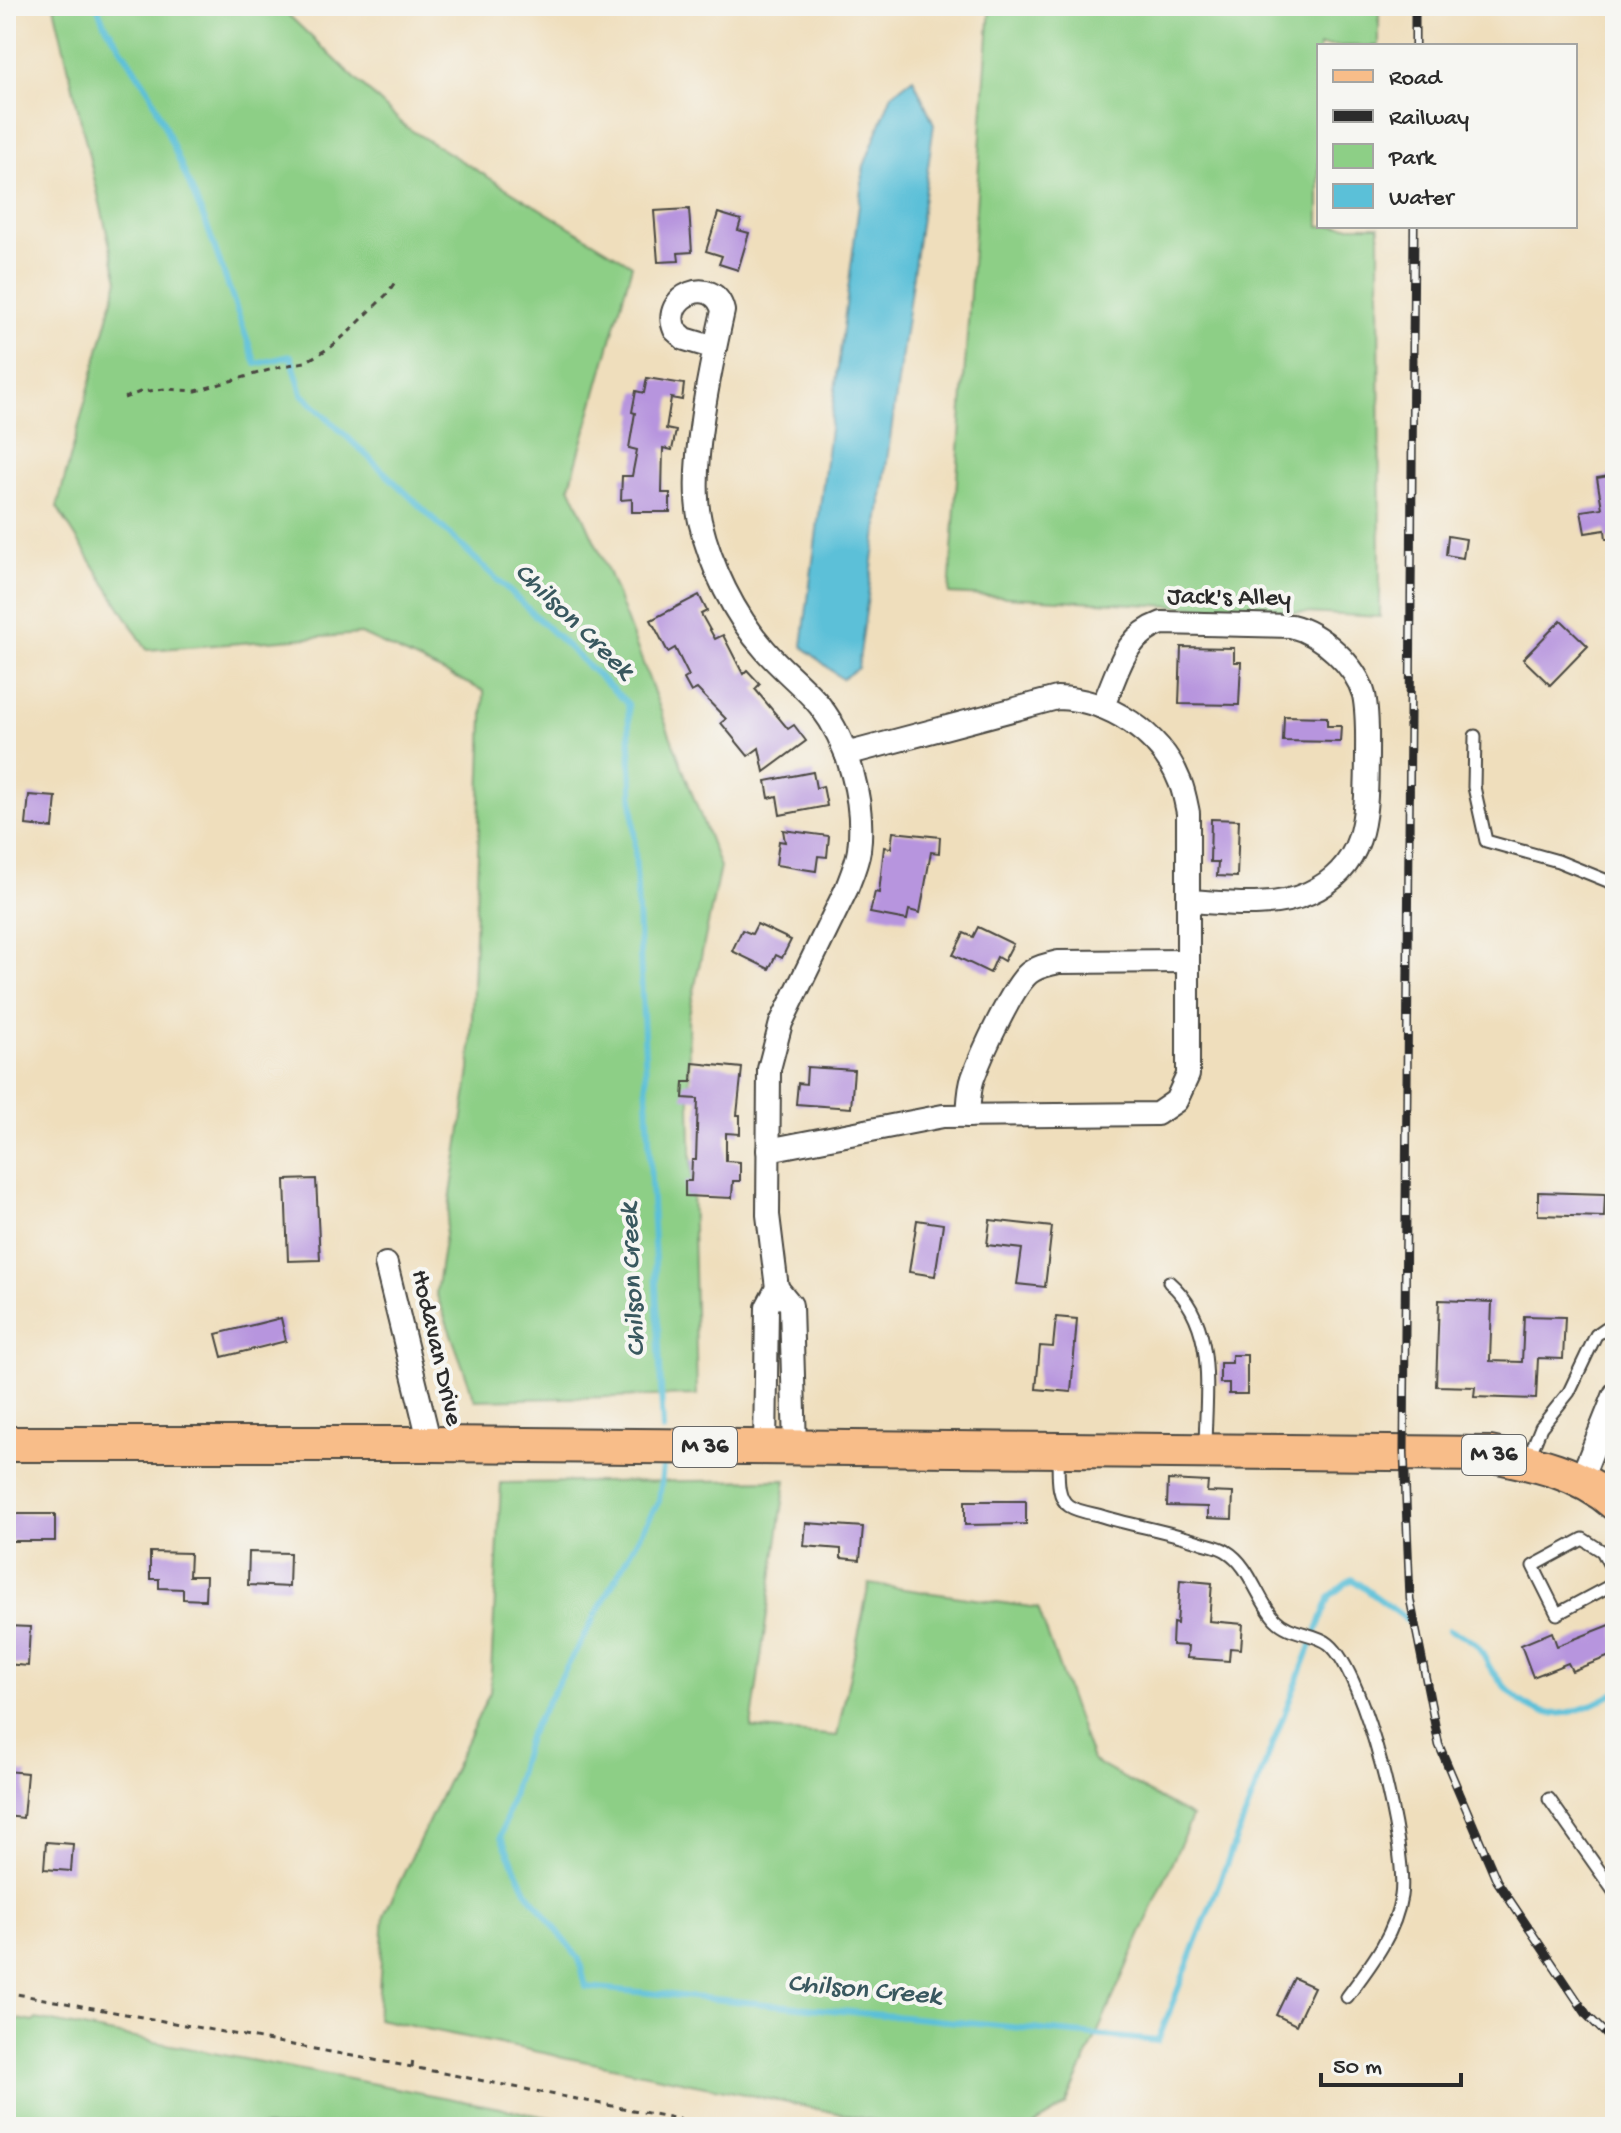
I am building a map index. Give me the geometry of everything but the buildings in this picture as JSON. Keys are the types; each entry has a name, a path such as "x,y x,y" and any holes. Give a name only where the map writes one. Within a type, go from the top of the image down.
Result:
{"main road":[{"name":"M 36","path":"6,1444 430,1444 1489,1454 1527,1461 1581,1479 1615,1503"}],"street":[{"path":"715,348 698,460 700,520 708,546 728,594 748,628 765,651 820,706 846,754 857,806 859,848 846,890 781,1023 769,1069 768,1215 777,1288 767,1307 780,1448"},
{"name":"Jack's Alley","path":"1102,707 1133,639 1162,623 1291,626 1303,629 1317,636 1345,663 1364,695 1366,809 1359,843 1348,863 1310,893 1278,903 1188,901"},
{"path":"768,1150 915,1120 968,1116 1157,1114 1167,1109 1183,1090 1188,1075 1188,813 1180,782 1168,761 1143,732 1114,711 1076,698 1057,698 846,754"},
{"path":"968,1116 971,1081 1019,986 1038,967 1058,962 1188,961"},
{"name":"Hodavan Drive","path":"386,1264 430,1444"},
{"path":"1581,1479 1615,1394"}],"lane":[{"path":"1475,736 1474,787 1486,841 1558,861 1615,884"},
{"path":"1169,1282 1179,1290 1193,1311 1204,1335 1205,1450"},
{"path":"1527,1461 1541,1427 1569,1392 1596,1335 1615,1326"},
{"path":"1058,1450 1061,1494 1071,1507 1165,1531 1227,1551 1240,1564 1277,1621 1296,1633 1329,1643 1348,1669 1367,1713 1397,1832 1402,1894 1397,1915 1382,1949 1347,1997"},
{"path":"1615,1575 1602,1551 1583,1539 1533,1566 1557,1614 1615,1583"},
{"path":"1549,1799 1615,1893"}],"path":[{"path":"124,398 140,392 165,389 196,391 305,362 331,347 352,329 387,294 397,279"},
{"path":"6,1992 720,2127"},
{"path":"412,2067 413,2058"}],"green space":[{"path":"54,6 279,6 406,127 632,265 570,486 608,571 720,867 688,1019 697,1395 475,1400 436,1293 470,1070 484,691 361,634 147,650 57,507 118,280"},
{"path":"990,6 1379,6 1379,44 1317,44 1317,228 1379,228 1380,617 949,594"},
{"path":"786,1480 751,1728 837,1736 869,1584 1038,1608 1092,1760 1192,1817 1066,2105 1032,2127 906,2127 377,2019 384,1915 490,1692 501,1483"},
{"path":"6,2017 34,2022 36,2019 599,2127 6,2127"}],"water":[{"path":"913,78 934,124 858,668 842,679 802,646 864,166 892,94"}],"waterway":[{"name":"Chilson Creek","path":"97,6 103,21 150,92 207,226 256,364 291,356 302,394 628,704 663,1430"},
{"name":"Chilson Creek","path":"664,1458 659,1501 528,1737 501,1837 526,1890 579,1959 586,1987 1158,2041 1330,1596 1352,1579 1409,1621"},
{"name":"Chilson Creek","path":"1449,1630 1475,1644 1506,1688 1534,1709 1563,1713 1578,1710 1615,1693"}],"railway":[{"path":"1415,6 1415,44"},
{"path":"1414,228 1404,1452 1410,1599 1439,1745 1497,1881 1587,2015 1615,2043"}]}
